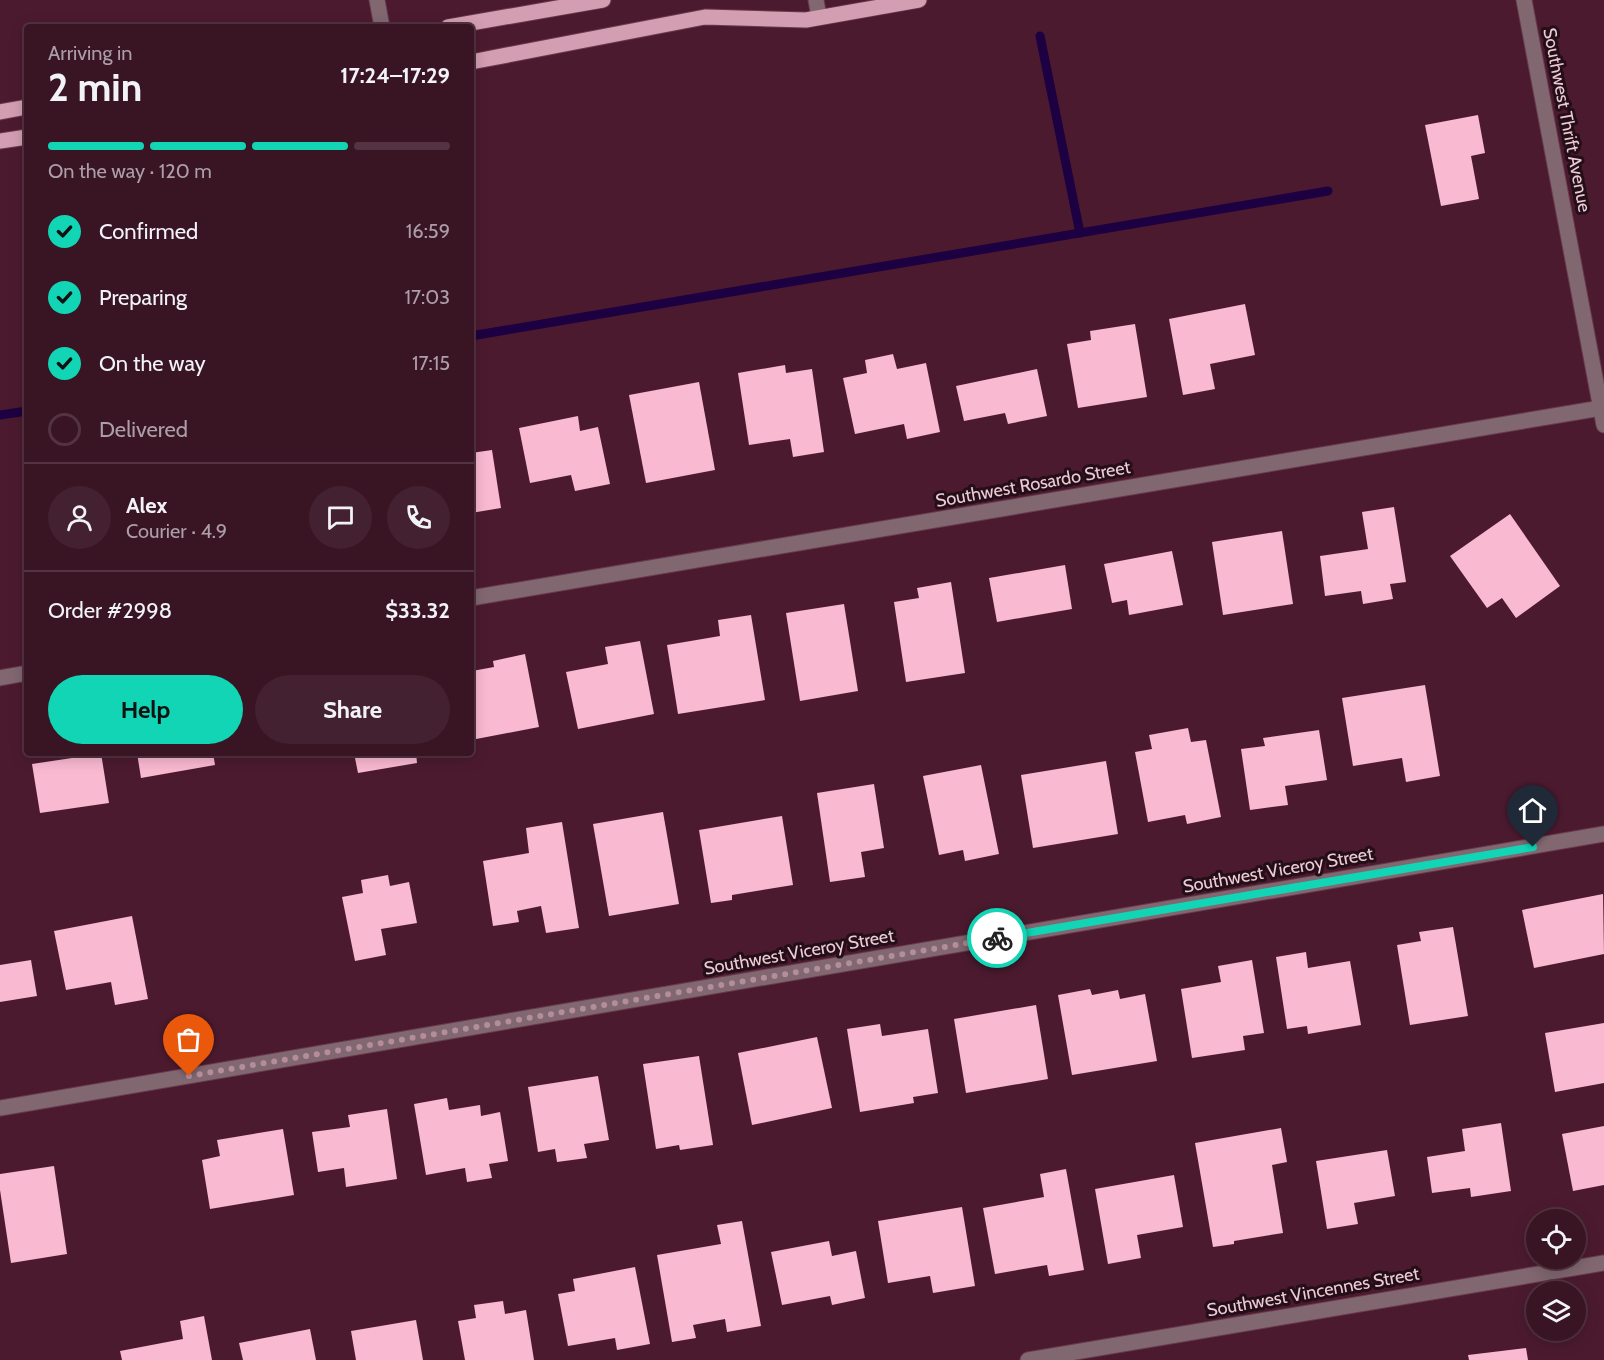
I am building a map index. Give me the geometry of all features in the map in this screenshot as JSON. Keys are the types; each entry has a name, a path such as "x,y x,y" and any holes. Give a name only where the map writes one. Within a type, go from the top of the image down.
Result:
{"main road":[{"path":"465,24 603,0"},
{"path":"474,61 705,17 806,20 919,0"},
{"path":"0,112 24,108"},
{"path":"0,141 24,137"}],"street":[{"path":"377,0 381,24"},
{"path":"816,0 819,17"},
{"name":"Southwest Thrift Avenue","path":"1524,0 1604,425"},
{"name":"Southwest Rosardo Street","path":"474,597 1601,408"},
{"path":"0,678 24,674"},
{"name":"Southwest Viceroy Street","path":"0,1108 1604,834"},
{"name":"Southwest Vincennes Street","path":"1028,1360 1604,1263"}],"building":[{"path":"1478,115 1485,153 1471,156 1479,199 1441,206 1425,125"},
{"path":"1245,304 1255,355 1210,364 1215,389 1183,395 1169,319"},
{"path":"1135,324 1147,397 1078,408 1067,344 1091,340 1090,331"},
{"path":"893,354 897,369 926,363 940,432 907,439 904,424 855,434 843,378 867,373 865,360"},
{"path":"785,365 786,373 812,369 824,452 793,457 790,439 749,445 738,373"},
{"path":"1037,369 1047,416 1008,424 1005,413 964,421 956,386"},
{"path":"699,382 715,470 646,483 629,395"},
{"path":"578,416 580,431 598,427 610,484 575,491 571,475 530,483 519,428"},
{"path":"492,450 501,508 474,512 474,453"},
{"path":"1394,507 1406,582 1390,584 1393,599 1363,604 1361,591 1325,596 1320,556 1368,549 1362,512"},
{"path":"1510,514 1560,586 1516,618 1502,598 1487,608 1450,556"},
{"path":"1282,531 1293,604 1223,615 1212,542"},
{"path":"1172,551 1183,605 1129,615 1127,600 1112,603 1104,564"},
{"path":"1065,565 1072,609 997,622 989,578"},
{"path":"951,582 965,673 906,682 894,602 919,598 917,588"},
{"path":"844,604 858,691 800,701 786,613"},
{"path":"751,615 765,700 678,714 667,645 720,636 718,620"},
{"path":"640,641 654,714 578,729 566,672 608,664 605,647"},
{"path":"525,654 539,727 474,739 474,671 494,667 493,661"},
{"path":"1425,685 1440,776 1406,782 1402,758 1353,766 1342,698"},
{"path":"1188,728 1191,742 1206,740 1221,817 1187,824 1185,815 1148,822 1135,752 1152,749 1149,735"},
{"path":"1319,730 1327,780 1285,786 1288,805 1250,810 1241,749 1265,746 1263,738"},
{"path":"72,756 101,756 109,803 40,813 32,764 72,758"},
{"path":"137,756 214,756 215,765 141,778"},
{"path":"355,756 416,756 417,763 358,773"},
{"path":"1106,761 1118,834 1033,848 1021,775"},
{"path":"981,765 999,854 965,861 963,850 939,855 923,776"},
{"path":"874,784 884,848 861,852 865,877 830,882 817,793"},
{"path":"663,812 679,904 609,916 593,824"},
{"path":"782,816 793,885 732,895 732,900 711,903 699,830"},
{"path":"562,822 579,928 546,933 541,906 517,911 519,922 493,926 483,861 529,853 526,828"},
{"path":"388,875 390,886 409,882 417,923 381,929 386,955 355,961 342,897 363,893 361,880"},
{"path":"1603,894 1604,954 1534,968 1522,910"},
{"path":"132,916 148,999 115,1005 111,982 66,990 54,931"},
{"path":"1453,927 1468,1016 1410,1025 1397,945 1421,941 1419,932"},
{"path":"1306,952 1308,968 1350,961 1361,1025 1308,1034 1307,1026 1287,1029 1276,957"},
{"path":"31,960 37,996 0,1002 0,965"},
{"path":"1252,960 1264,1033 1243,1036 1245,1050 1192,1058 1181,989 1221,982 1218,966"},
{"path":"1090,989 1092,995 1118,990 1120,999 1145,994 1157,1061 1072,1075 1058,995"},
{"path":"1036,1005 1048,1079 966,1093 954,1019"},
{"path":"1604,1023 1604,1083 1555,1092 1545,1033"},
{"path":"880,1024 882,1036 928,1029 938,1093 913,1097 914,1103 860,1112 847,1029"},
{"path":"817,1037 832,1108 752,1125 738,1053"},
{"path":"699,1056 713,1145 680,1150 679,1145 656,1149 643,1064"},
{"path":"598,1076 609,1140 584,1144 587,1158 557,1162 555,1149 538,1152 528,1087"},
{"path":"447,1098 449,1110 480,1105 481,1116 500,1112 508,1161 489,1164 492,1178 467,1182 465,1168 426,1175 414,1104"},
{"path":"387,1109 397,1179 346,1187 344,1168 318,1172 312,1132 350,1127 348,1115"},
{"path":"1501,1123 1511,1191 1471,1197 1470,1188 1432,1193 1427,1157 1465,1151 1462,1129"},
{"path":"1604,1126 1604,1185 1573,1191 1562,1134"},
{"path":"1281,1128 1287,1162 1272,1165 1283,1233 1213,1247 1195,1143"},
{"path":"283,1129 294,1195 210,1209 202,1160 220,1156 217,1140"},
{"path":"1387,1150 1395,1196 1354,1203 1358,1224 1327,1229 1316,1161"},
{"path":"54,1166 67,1254 11,1263 0,1190 0,1174"},
{"path":"1066,1169 1084,1270 1049,1276 1047,1265 995,1274 983,1208 1044,1197 1040,1174"},
{"path":"1174,1175 1183,1227 1137,1235 1141,1258 1108,1264 1095,1189"},
{"path":"962,1207 975,1286 933,1293 930,1276 888,1283 878,1221"},
{"path":"742,1221 761,1326 727,1332 725,1319 693,1325 696,1338 672,1342 657,1255 721,1244 717,1225"},
{"path":"829,1241 832,1256 856,1251 865,1298 832,1305 830,1296 782,1305 771,1252"},
{"path":"635,1267 650,1344 617,1350 615,1338 568,1346 558,1294 575,1291 573,1279"},
{"path":"503,1301 505,1314 526,1310 534,1360 465,1360 458,1321 476,1318 474,1305"},
{"path":"204,1316 212,1360 122,1360 120,1351 183,1339 180,1321"},
{"path":"416,1320 423,1360 356,1360 351,1331"},
{"path":"310,1329 316,1360 243,1360 239,1343"},
{"path":"1526,1348 1528,1360 1469,1360 1468,1355"}],"waterway":[{"path":"1040,36 1080,233"},
{"path":"474,335 1328,191"},
{"path":"0,415 24,411"}],"way so far":[{"path":"189,1076 997,938"}],"route":[{"path":"997,938 1533,847"}]}
